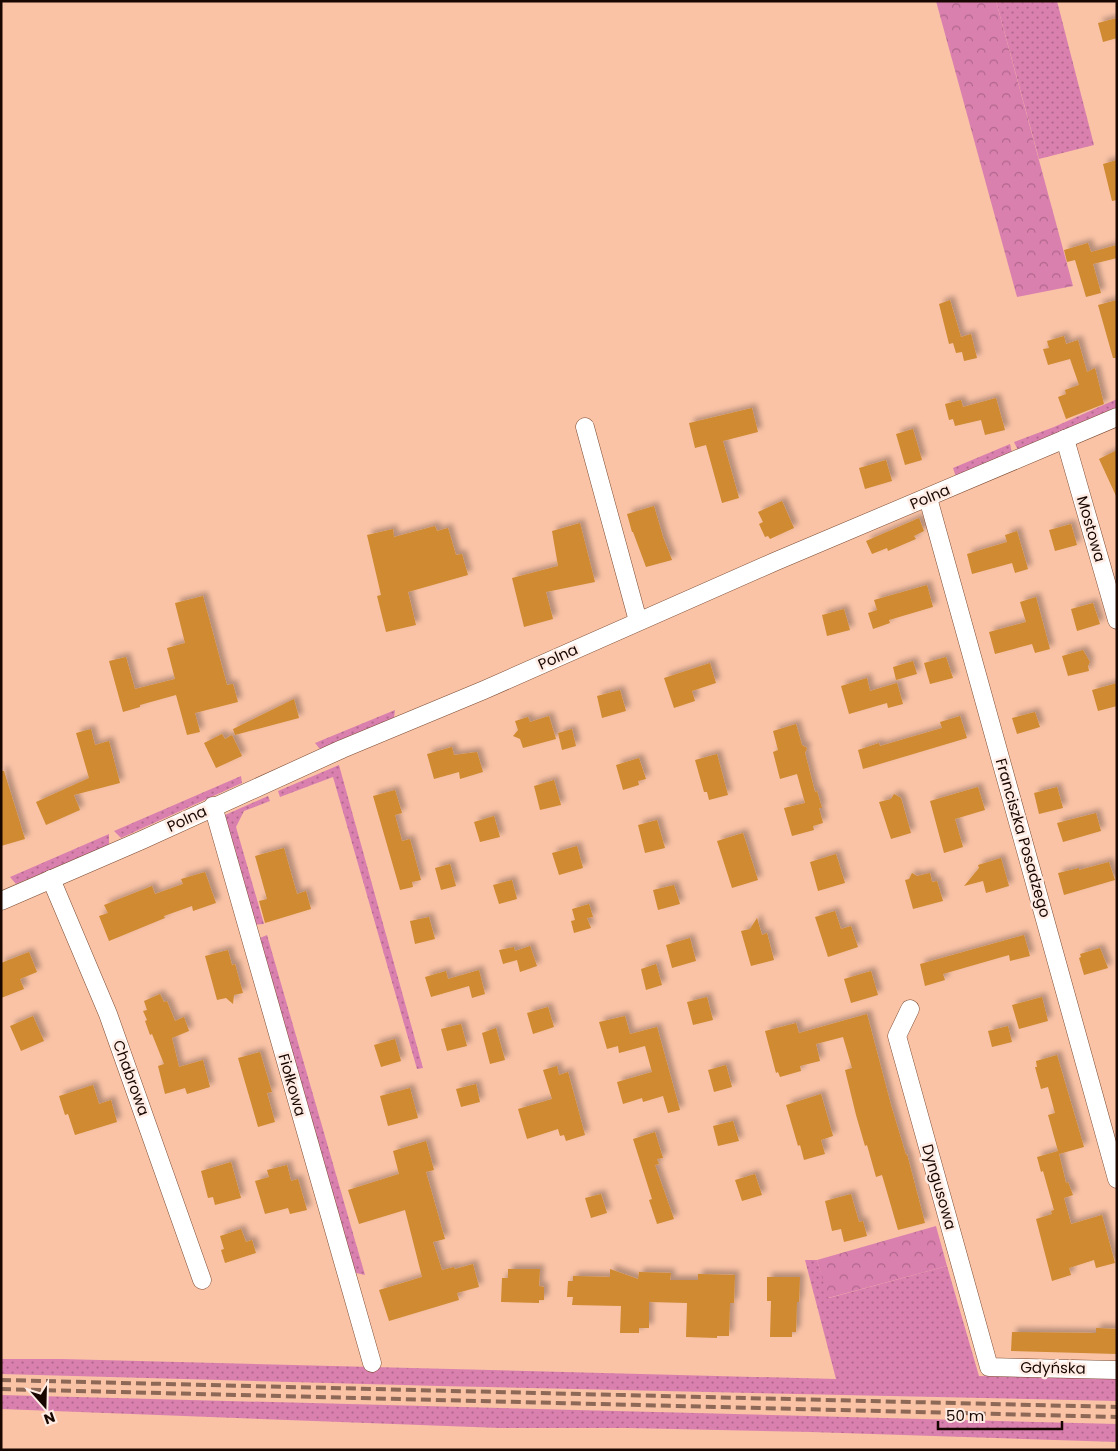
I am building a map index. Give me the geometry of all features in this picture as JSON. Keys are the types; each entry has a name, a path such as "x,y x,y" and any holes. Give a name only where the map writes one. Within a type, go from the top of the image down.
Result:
{"street":[{"name":"Polna","path":"1,901 142,840 213,806 342,749 484,690 638,621 1117,417"},
{"path":"585,427 638,621"},
{"name":"Mostowa","path":"1065,439 1117,620"},
{"name":"Franciszka Posadzego","path":"928,498 1117,1179"},
{"name":"Fiołkowa","path":"213,806 372,1363"},
{"name":"Chabrowa","path":"51,879 108,1014 202,1280"},
{"name":"Dyngusowa","path":"910,1009 897,1036 989,1367"},
{"name":"Gdyńska","path":"989,1367 1117,1370"}],"green space":[{"path":"936,1 996,1 1073,286 1017,297"},
{"path":"996,1 1057,1 1094,145 1039,159"},
{"path":"1117,399 1117,407 1018,450 1014,442 1054,427"},
{"path":"1010,444 1012,453 956,477 953,468"},
{"path":"395,710 394,718 320,749 315,743"},
{"path":"339,765 423,1068 417,1069 333,777 280,797 278,791"},
{"path":"241,776 242,783 121,838 114,831"},
{"path":"268,796 270,801 244,811 236,827 264,924 251,925 224,826 225,815"},
{"path":"109,834 109,845 16,884 10,877"},
{"path":"267,935 365,1275 352,1272 255,940"},
{"path":"936,1226 947,1266 828,1298 817,1260"},
{"path":"805,1260 817,1260 829,1298 947,1266 979,1376 1117,1379 1117,1401 1,1374 1,1359 62,1359 836,1379"},
{"path":"1,1395 1117,1424 1117,1442 811,1432 627,1428 500,1428 1,1409"}],"building":[{"path":"1117,18 1117,38 1103,42 1098,23"},
{"path":"1117,160 1117,200 1112,201 1103,164"},
{"path":"1088,243 1091,252 1117,245 1117,258 1093,264 1101,293 1086,297 1075,260 1067,262 1064,250"},
{"path":"950,300 961,337 971,334 977,358 964,361 962,352 956,353 953,343 949,344 939,304"},
{"path":"1117,300 1117,358 1113,358 1098,305"},
{"path":"1064,336 1066,344 1078,340 1087,372 1095,368 1104,404 1066,419 1058,397 1066,394 1065,390 1079,385 1070,359 1048,365 1043,349 1049,348 1047,341"},
{"path":"996,398 1005,430 985,435 981,420 955,426 953,419 949,420 945,404 961,400 963,407"},
{"path":"752,408 758,432 723,441 739,498 722,503 706,445 695,448 689,423"},
{"path":"913,429 922,460 905,465 896,434"},
{"path":"1117,450 1117,498 1099,459"},
{"path":"886,460 892,481 865,489 859,468"},
{"path":"782,501 794,528 770,539 768,536 765,537 759,524 763,522 758,512"},
{"path":"654,506 672,560 646,567 627,514"},
{"path":"919,518 924,531 914,536 916,539 888,551 887,548 872,554 866,541"},
{"path":"580,523 595,582 546,592 553,619 524,627 512,578 558,566 552,531"},
{"path":"1071,524 1077,545 1055,551 1049,530"},
{"path":"435,526 437,531 448,528 456,555 462,554 468,575 408,592 416,625 386,632 377,596 381,595 367,535 393,529 394,537"},
{"path":"1017,531 1028,569 1015,573 1012,563 972,574 967,554 1007,542 1005,535"},
{"path":"927,585 933,607 889,620 890,623 873,629 868,613 877,610 874,600"},
{"path":"203,596 227,685 233,684 238,702 195,713 200,732 187,735 176,695 123,712 109,661 126,657 135,689 175,679 167,648 185,643 175,603"},
{"path":"1036,597 1050,649 1035,653 1032,644 995,654 989,632 1026,622 1020,602"},
{"path":"1093,603 1100,624 1077,631 1071,609"},
{"path":"844,609 850,630 827,636 822,615"},
{"path":"1083,650 1090,662 1088,666 1089,671 1068,676 1062,656"},
{"path":"946,657 953,678 930,684 924,663"},
{"path":"913,661 917,674 896,680 893,667"},
{"path":"710,663 716,683 692,691 695,701 674,708 664,678"},
{"path":"867,678 870,691 897,683 903,704 888,708 887,703 849,714 841,686"},
{"path":"1117,683 1117,706 1098,711 1092,690"},
{"path":"620,690 626,711 602,718 597,696"},
{"path":"294,699 299,718 235,735 233,729"},
{"path":"1035,712 1040,727 1017,734 1012,718"},
{"path":"549,716 556,739 523,748 520,739 513,736 518,730 515,721 528,717 530,722"},
{"path":"960,716 967,738 863,769 858,750 879,743 880,746 942,728 940,722"},
{"path":"796,724 802,745 807,748 805,753 815,792 817,791 822,808 819,808 823,823 813,826 814,830 792,836 784,808 805,803 797,774 780,779 773,752 778,750 773,731"},
{"path":"91,729 95,745 109,741 120,783 74,795 80,810 46,825 36,802 89,778 76,733"},
{"path":"572,729 576,746 562,750 558,733"},
{"path":"222,734 225,739 232,735 242,756 216,768 204,743"},
{"path":"452,747 454,755 477,752 483,772 460,779 459,772 434,779 427,754"},
{"path":"717,754 728,795 709,800 707,792 704,792 695,760"},
{"path":"639,758 646,779 638,781 639,785 623,790 616,765"},
{"path":"1,771 4,771 25,839 1,846"},
{"path":"554,780 561,805 540,810 534,786"},
{"path":"978,787 985,810 955,819 963,847 944,853 930,801"},
{"path":"1057,787 1063,808 1039,814 1034,793"},
{"path":"395,790 402,813 395,815 402,841 410,839 421,880 412,882 413,887 400,890 373,796"},
{"path":"894,794 901,798 911,833 891,839 879,802 891,799"},
{"path":"1096,813 1101,831 1063,842 1057,823"},
{"path":"494,816 500,837 480,842 474,822"},
{"path":"657,820 665,848 645,853 638,825"},
{"path":"743,833 758,880 732,888 717,841"},
{"path":"577,846 583,868 559,875 552,853"},
{"path":"284,848 297,894 306,891 311,909 265,923 259,901 267,899 255,856"},
{"path":"836,854 845,883 818,891 810,862"},
{"path":"1001,858 1009,886 986,893 983,881 964,886 979,868 978,865"},
{"path":"1109,862 1115,880 1064,895 1058,873"},
{"path":"450,864 456,886 441,890 435,868"},
{"path":"205,872 216,903 193,911 192,906 164,916 165,918 109,941 99,916 108,913 104,905 152,886 155,894 183,884 181,879"},
{"path":"912,873 917,876 930,873 932,882 937,881 943,901 913,909 905,880 909,879"},
{"path":"512,880 517,899 499,904 493,885"},
{"path":"674,885 680,904 658,910 653,890"},
{"path":"589,904 593,917 587,918 591,928 574,933 571,921 575,920 572,909"},
{"path":"835,911 841,929 851,926 858,947 828,957 815,917"},
{"path":"429,917 435,939 415,944 410,921"},
{"path":"757,918 762,935 767,933 774,960 751,966 741,931 750,929"},
{"path":"1024,935 1030,956 1010,961 1009,955 943,974 945,980 925,986 920,964"},
{"path":"690,938 696,961 672,968 666,945"},
{"path":"530,946 537,966 520,972 517,960 503,964 499,950 514,947 515,951"},
{"path":"1100,948 1108,968 1084,975 1079,958 1081,957 1080,954"},
{"path":"228,950 232,965 235,964 243,993 234,995 233,1004 226,998 217,1000 205,956"},
{"path":"29,952 37,972 20,979 24,989 1,998 1,963"},
{"path":"656,964 662,985 646,990 641,969"},
{"path":"479,970 485,994 472,998 469,986 431,997 425,977 446,971 448,979"},
{"path":"871,971 878,995 851,1003 844,979"},
{"path":"160,994 164,1002 167,1001 175,1021 184,1017 189,1031 172,1038 179,1067 203,1060 210,1087 187,1094 185,1088 165,1094 158,1066 164,1064 152,1034 150,1035 143,1011 147,1010 144,1001"},
{"path":"707,997 713,1020 693,1025 687,1002"},
{"path":"1042,997 1048,1021 1019,1029 1012,1005"},
{"path":"548,1007 554,1027 533,1034 527,1013"},
{"path":"867,1014 925,1223 898,1230 882,1175 876,1177 856,1115 845,1070 852,1068 843,1037 816,1044 820,1061 800,1066 801,1071 780,1077 778,1072 776,1073 765,1031 796,1023 799,1033"},
{"path":"33,1016 44,1041 21,1051 10,1026"},
{"path":"625,1016 630,1034 657,1027 680,1110 668,1113 663,1096 643,1102 642,1098 623,1104 617,1082 652,1072 645,1046 619,1053 618,1046 607,1049 599,1022"},
{"path":"461,1024 467,1046 447,1051 441,1029"},
{"path":"1008,1026 1012,1042 992,1047 988,1031"},
{"path":"496,1028 505,1060 490,1064 482,1033"},
{"path":"395,1039 401,1061 381,1067 374,1045"},
{"path":"260,1052 272,1092 267,1093 275,1122 258,1127 238,1058"},
{"path":"1057,1055 1084,1147 1059,1154 1066,1183 1068,1182 1073,1195 1064,1198 1071,1224 1102,1215 1115,1263 1096,1268 1094,1260 1069,1268 1071,1275 1052,1281 1036,1219 1052,1214 1051,1211 1054,1210 1037,1157 1058,1151 1048,1115 1055,1113 1048,1087 1041,1089 1035,1067 1037,1067 1036,1061"},
{"path":"726,1065 732,1087 714,1092 708,1070"},
{"path":"557,1066 559,1075 568,1072 585,1135 566,1141 564,1135 560,1136 558,1129 527,1139 518,1109 552,1099 543,1070"},
{"path":"476,1084 480,1102 461,1107 456,1089"},
{"path":"93,1085 99,1104 111,1100 117,1122 75,1135 68,1114 65,1115 59,1096"},
{"path":"410,1088 418,1118 388,1126 380,1096"},
{"path":"821,1094 833,1136 821,1140 825,1154 804,1160 786,1105"},
{"path":"733,1121 739,1141 718,1146 713,1126"},
{"path":"655,1132 663,1158 657,1159 659,1164 655,1165 674,1219 657,1224 649,1200 652,1199 633,1139"},
{"path":"426,1141 434,1170 426,1172 445,1239 433,1242 442,1270 473,1264 479,1287 457,1293 459,1300 389,1321 379,1290 422,1277 405,1210 359,1224 348,1190 399,1174 393,1151"},
{"path":"231,1162 241,1198 215,1205 213,1197 208,1198 201,1171"},
{"path":"287,1165 291,1181 298,1179 307,1210 290,1214 288,1208 265,1214 255,1181 269,1177 267,1170"},
{"path":"755,1174 762,1195 742,1201 735,1180"},
{"path":"601,1194 607,1213 591,1218 585,1198"},
{"path":"851,1194 859,1222 863,1221 867,1236 844,1242 841,1229 832,1231 825,1201"},
{"path":"241,1229 246,1242 252,1240 256,1253 225,1263 221,1250 224,1249 220,1236"},
{"path":"508,1269 540,1269 539,1286 544,1287 544,1300 539,1300 539,1303 501,1302 502,1278 508,1278"},
{"path":"610,1269 638,1279 639,1272 671,1273 670,1280 698,1280 698,1274 735,1275 734,1303 730,1303 729,1336 717,1336 717,1338 686,1337 687,1303 649,1302 649,1328 639,1328 639,1333 620,1333 621,1306 572,1305 573,1297 567,1297 568,1281 573,1281 573,1276 610,1277"},
{"path":"767,1277 800,1277 796,1332 792,1332 792,1337 770,1337 771,1301 767,1301"},
{"path":"1096,1328 1117,1329 1117,1354 1011,1351 1012,1332 1096,1333"}],"railway":[{"path":"1,1380 1117,1407"},
{"path":"1,1389 1117,1417"}]}
